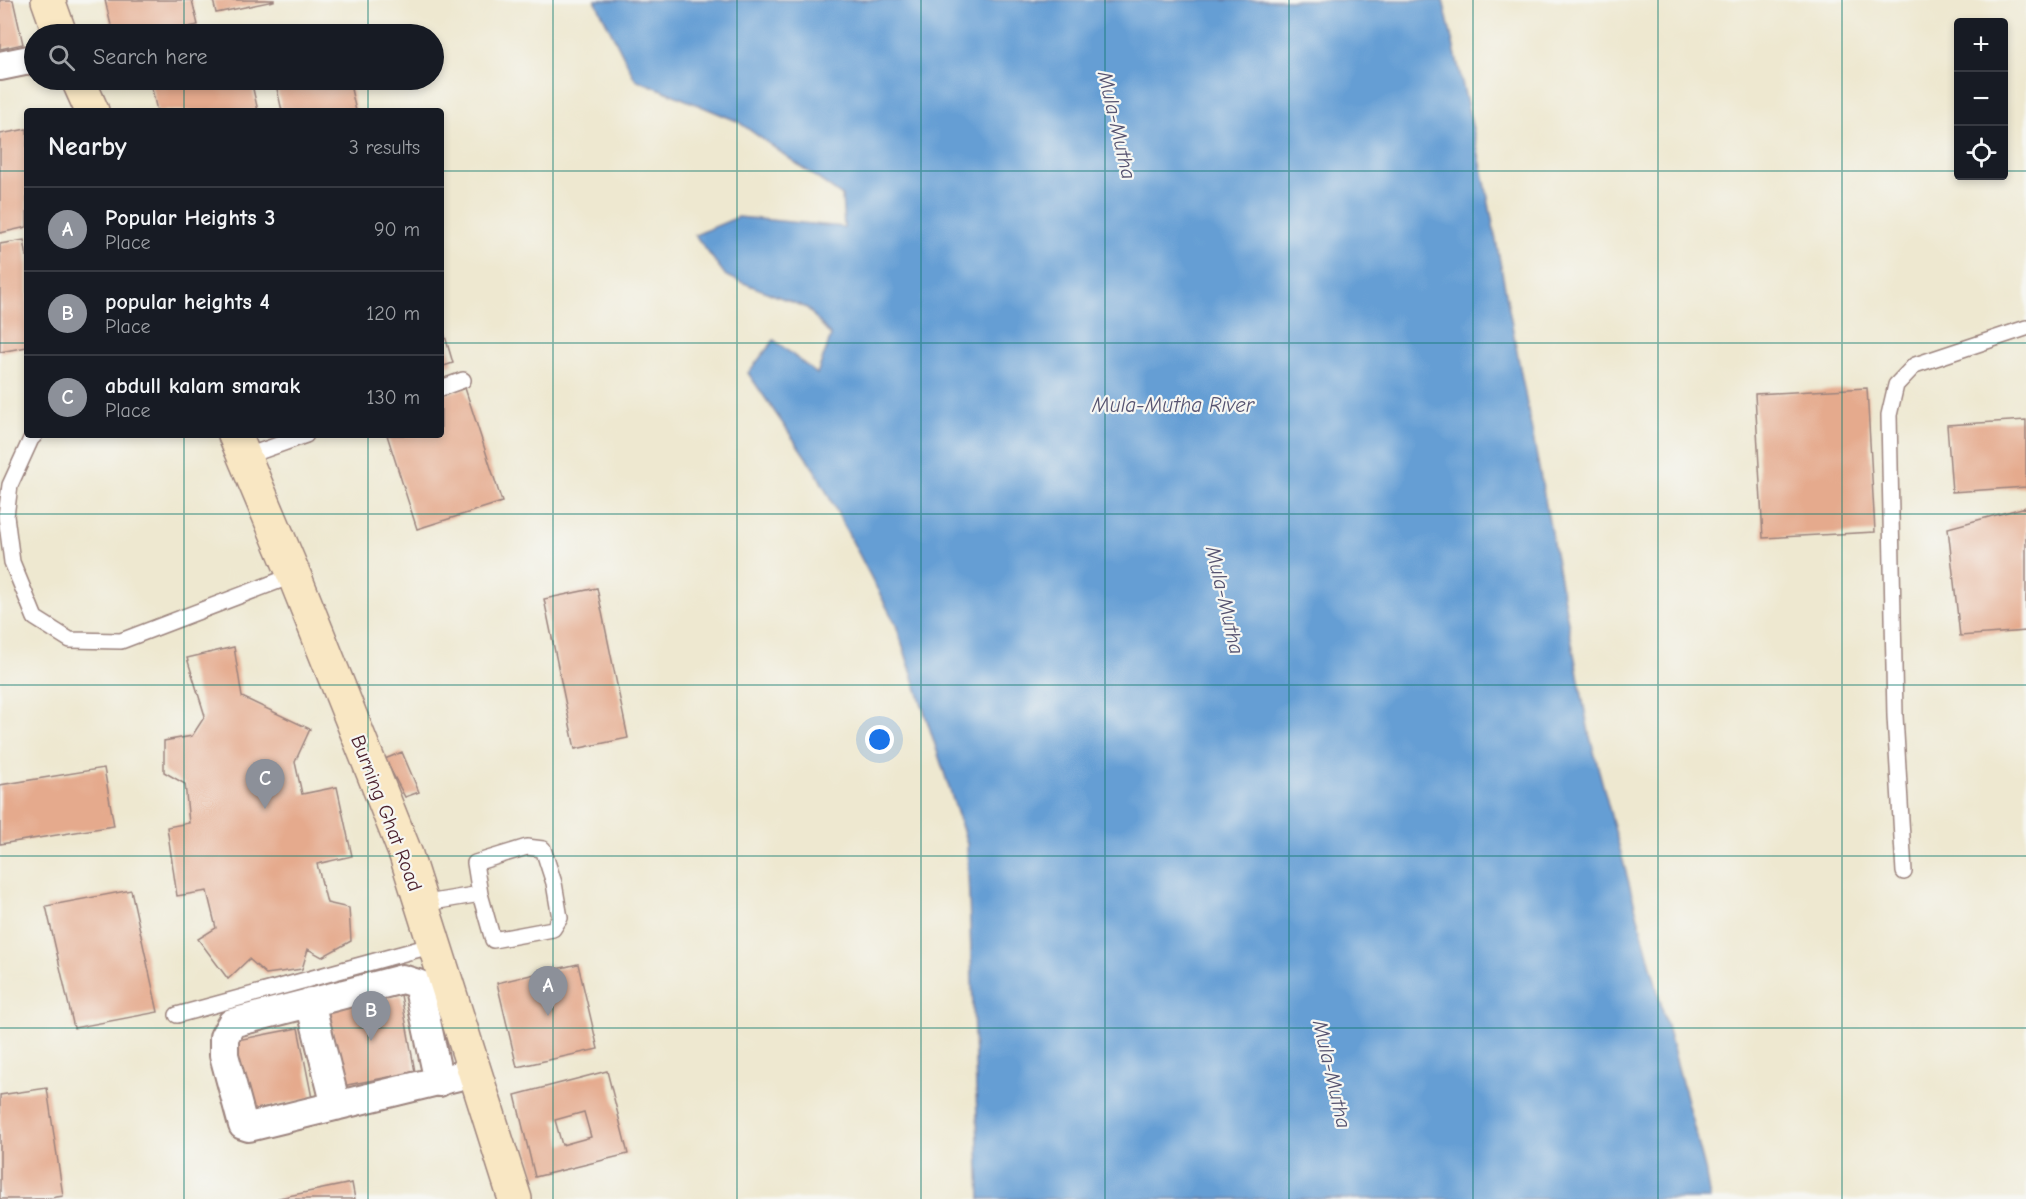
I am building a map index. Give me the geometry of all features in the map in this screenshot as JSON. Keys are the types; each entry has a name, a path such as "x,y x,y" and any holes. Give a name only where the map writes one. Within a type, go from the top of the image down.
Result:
{"street":[{"path":"48,0 56,24"},
{"path":"0,66 24,61"},
{"path":"83,90 91,108"},
{"name":"Burning Ghat Road","path":"239,446 294,575 406,855 515,1199"},
{"path":"439,1082 418,984 402,979 232,1023 224,1037 224,1055 243,1125 249,1127 439,1082 475,1072"},
{"path":"310,1002 336,1106"}],"lane":[{"path":"1904,873 1895,716 1889,415 1896,385 1915,365 2026,328"},
{"path":"444,387 463,380"},
{"path":"32,438 10,484 6,516 12,562 35,618 70,640 121,641 294,575"},
{"path":"239,446 288,438"},
{"path":"527,847 543,849 554,883 560,918 553,929 493,940 480,894 475,863 527,847"},
{"path":"421,904 480,894"},
{"path":"177,1015 434,945"}],"water":[{"name":"Mula-Mutha River","path":"595,0 1443,0 1484,177 1589,733 1705,1169 1710,1199 980,1199 967,843 896,625 816,472 748,373 774,340 817,374 831,336 807,308 726,276 695,235 738,217 844,227 842,196 737,121 635,79"}],"building":[{"path":"0,0 13,0 23,44 0,49"},
{"path":"105,0 192,0 198,24 111,24"},
{"path":"213,0 274,0 274,1 216,13"},
{"path":"152,90 253,90 257,108 156,108"},
{"path":"277,90 351,90 355,108 281,108"},
{"path":"24,130 24,228 0,233 0,134"},
{"path":"24,240 24,348 0,352 0,244"},
{"path":"444,333 453,363 444,366"},
{"path":"465,388 502,502 417,529 388,438 444,438 444,394"},
{"path":"1867,388 1875,532 1763,538 1755,394"},
{"path":"2026,420 2026,487 1952,492 1947,425"},
{"path":"2026,507 2026,631 1960,636 1948,528"},
{"path":"597,588 628,738 575,749 544,599"},
{"path":"234,647 242,697 310,729 295,762 302,794 337,787 352,856 317,864 327,903 349,908 351,941 322,957 308,949 302,969 266,974 249,959 228,979 198,939 216,928 207,891 177,896 167,827 189,823 185,784 164,772 164,741 192,736 205,716 187,658"},
{"path":"402,752 419,792 405,797 385,759"},
{"path":"104,768 114,826 0,844 0,785"},
{"path":"131,890 158,1012 74,1028 46,906"},
{"path":"578,964 598,1049 517,1067 497,983"},
{"path":"401,995 415,1072 342,1086 328,1009"},
{"path":"298,1028 312,1098 246,1111 232,1041"},
{"path":"607,1071 628,1154 535,1177 515,1095","holes":["584,1112 591,1137 562,1145 555,1120"]},
{"path":"47,1088 63,1196 44,1199 0,1199 0,1095"},
{"path":"352,1183 355,1199 278,1199 278,1198"}],"place":[{"name":"abdull kalam smarak","path":"265,809"},
{"name":"Popular Heights 3","path":"548,1016"},
{"name":"popular heights 4","path":"371,1041"}],"water label":[{"name":"Mula-Mutha","path":"1117,125"},
{"name":"Mula-Mutha","path":"1225,600"},
{"name":"Mula-Mutha","path":"1332,1074"}]}
